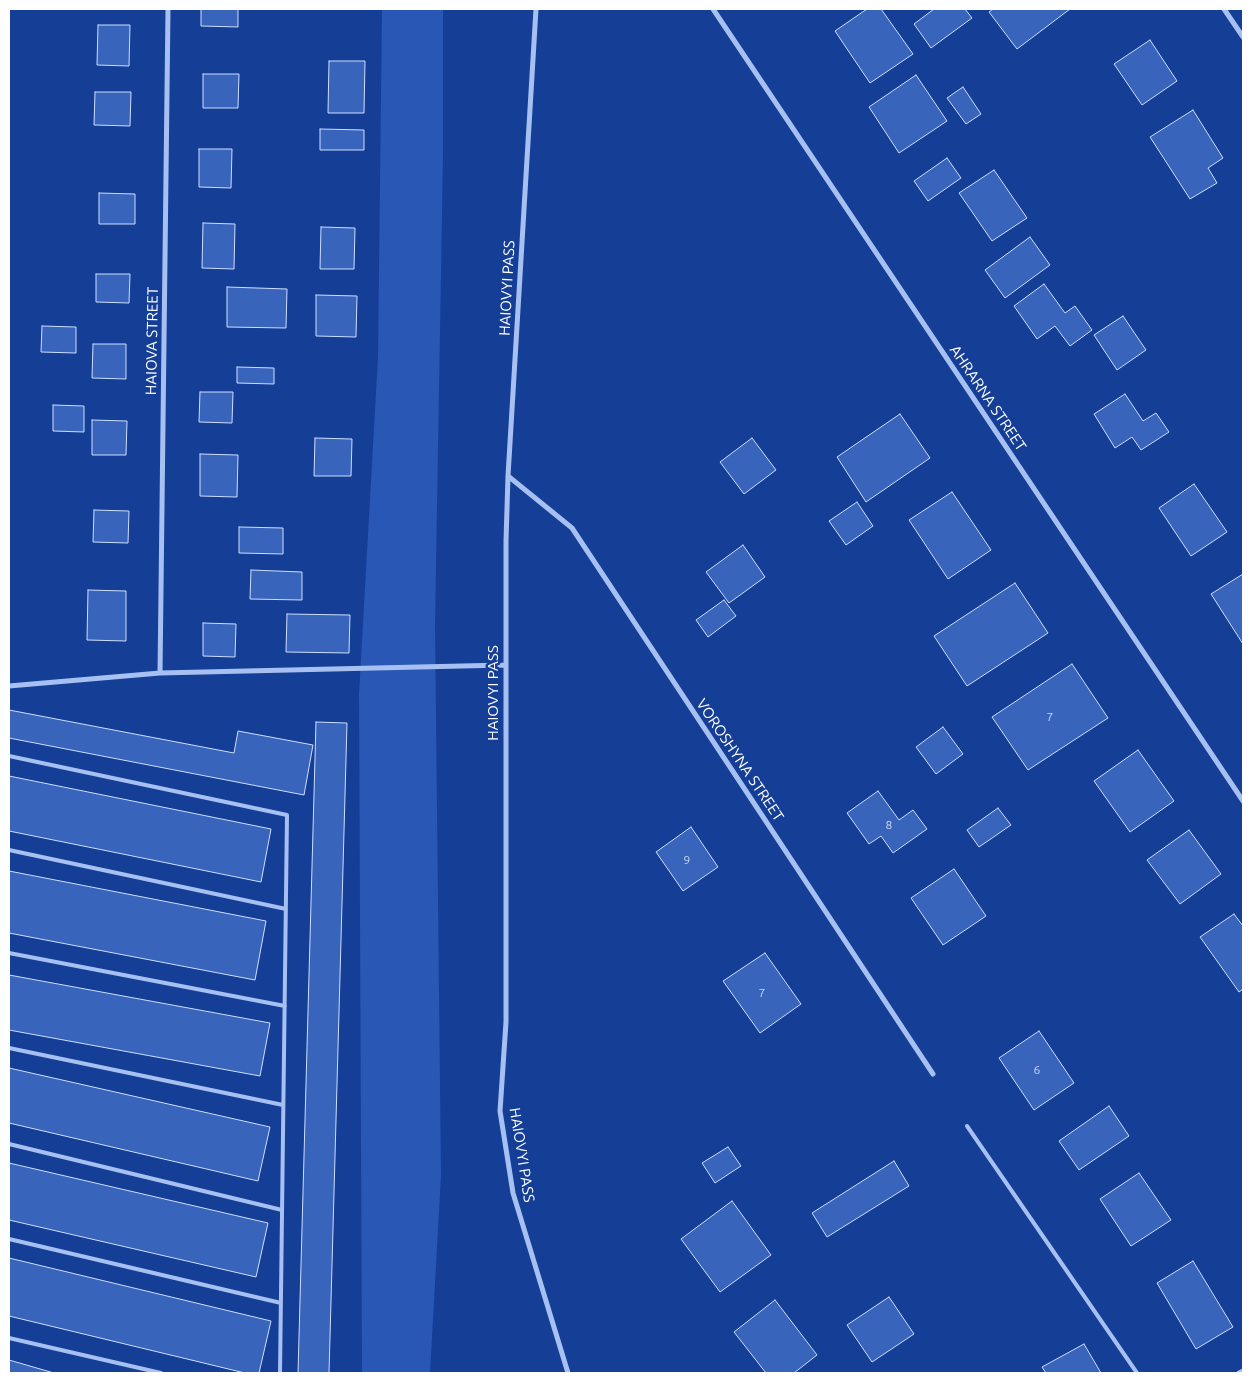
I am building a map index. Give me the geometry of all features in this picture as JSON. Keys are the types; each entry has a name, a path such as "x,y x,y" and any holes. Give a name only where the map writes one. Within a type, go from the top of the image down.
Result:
{"street":[{"name":"HAIOVA STREET","path":"160,673 168,9"},
{"name":"HAIOVYI PASS","path":"536,9 508,476 505,665 506,1022 500,1111 513,1193 568,1371"},
{"name":"AHRARNA STREET","path":"712,9 1243,801"},
{"path":"1224,9 1243,37"},
{"name":"VOROSHYNA STREET","path":"508,476 572,528 933,1074"},
{"path":"9,686 160,673 505,665"},
{"path":"561,1373 568,1371"},
{"path":"1238,1373 1243,1371"}],"lane":[{"path":"9,756 287,815 280,1373"},
{"path":"9,850 286,908"},
{"path":"9,954 285,1006"},
{"path":"9,1048 283,1104"},
{"path":"967,1126 1137,1373"},
{"path":"9,1144 282,1210"},
{"path":"9,1240 281,1303"},
{"path":"9,1338 161,1373"}],"shaded area":[{"path":"382,9 443,9 443,155 435,625 441,1176 430,1373 362,1373 359,694 378,357"}],"building":[{"path":"201,9 238,9 238,27 201,26"},
{"path":"867,9 881,9 913,54 870,83 835,31"},
{"path":"934,9 965,9 972,18 931,48 914,24"},
{"path":"993,9 1070,9 1017,49 989,12"},
{"path":"98,25 130,25 129,66 97,65"},
{"path":"1150,40 1177,81 1142,105 1114,64"},
{"path":"329,61 365,61 364,113 328,113"},
{"path":"203,74 239,74 238,108 203,108"},
{"path":"916,75 947,121 899,153 869,107"},
{"path":"963,87 981,114 966,124 947,98"},
{"path":"95,92 131,92 130,126 94,125"},
{"path":"1193,110 1223,158 1208,168 1217,183 1190,199 1150,137"},
{"path":"320,129 364,130 364,150 320,150"},
{"path":"199,149 232,149 231,188 199,187"},
{"path":"947,158 961,178 928,201 914,181"},
{"path":"994,170 1027,218 992,241 959,193"},
{"path":"99,193 135,194 135,224 99,224"},
{"path":"203,223 235,224 234,269 202,268"},
{"path":"321,227 355,228 354,269 320,269"},
{"path":"1030,237 1050,265 1005,298 985,270"},
{"path":"96,274 130,274 129,303 96,302"},
{"path":"1044,284 1065,313 1075,306 1092,330 1070,346 1055,326 1037,339 1014,306"},
{"path":"227,287 287,289 286,328 227,327"},
{"path":"316,295 357,296 356,337 316,336"},
{"path":"1123,316 1146,350 1117,370 1094,335"},
{"path":"42,326 76,327 76,353 41,352"},
{"path":"93,344 126,344 126,379 92,378"},
{"path":"237,367 274,368 274,384 237,383"},
{"path":"200,392 233,392 232,423 199,422"},
{"path":"1125,394 1143,421 1156,413 1169,432 1141,450 1132,437 1115,448 1094,414"},
{"path":"53,405 84,406 84,432 53,431"},
{"path":"900,414 930,458 866,502 837,457"},
{"path":"92,420 127,421 126,455 92,455"},
{"path":"315,438 352,439 351,476 314,476"},
{"path":"752,438 776,470 744,494 720,462"},
{"path":"200,454 238,455 237,497 200,496"},
{"path":"1194,484 1227,532 1191,556 1159,508"},
{"path":"952,492 991,550 948,579 909,520"},
{"path":"857,502 873,526 846,545 829,521"},
{"path":"94,510 129,511 128,543 93,542"},
{"path":"239,527 283,528 283,554 239,553"},
{"path":"743,545 765,577 729,603 706,572"},
{"path":"251,570 302,572 302,600 250,599"},
{"path":"1243,574 1243,644 1211,594"},
{"path":"1015,583 1048,633 967,686 934,636"},
{"path":"88,590 126,591 126,641 87,640"},
{"path":"724,600 736,616 708,637 696,620"},
{"path":"287,614 350,615 349,653 286,652"},
{"path":"203,623 236,624 235,657 203,656"},
{"path":"1072,664 1108,718 1028,770 992,717"},
{"path":"9,710 234,753 238,731 313,745 304,795 9,738"},
{"path":"316,722 347,723 329,1373 298,1373"},
{"path":"943,727 963,754 936,774 916,747"},
{"path":"1138,750 1174,801 1130,832 1094,781"},
{"path":"9,776 271,829 261,882 9,831"},
{"path":"878,791 899,820 913,810 927,829 893,853 881,836 869,844 847,813"},
{"path":"998,808 1011,825 979,847 967,830"},
{"path":"691,827 718,867 683,891 656,852"},
{"path":"1189,830 1221,874 1180,904 1147,860"},
{"path":"954,869 986,916 943,945 911,898"},
{"path":"9,871 266,921 255,980 9,933"},
{"path":"1234,914 1243,926 1243,989 1239,992 1200,937"},
{"path":"765,953 801,1004 760,1033 723,981"},
{"path":"9,975 270,1023 260,1076 9,1030"},
{"path":"1039,1031 1074,1083 1034,1110 999,1058"},
{"path":"9,1068 270,1127 258,1181 9,1123"},
{"path":"1109,1106 1129,1136 1079,1170 1059,1141"},
{"path":"728,1147 741,1166 715,1183 702,1163"},
{"path":"894,1161 909,1186 827,1237 812,1213"},
{"path":"9,1163 268,1223 256,1277 9,1220"},
{"path":"1139,1173 1171,1220 1131,1246 1100,1199"},
{"path":"732,1201 771,1255 720,1292 681,1239"},
{"path":"9,1258 271,1321 259,1373 245,1373 9,1316"},
{"path":"1193,1261 1233,1327 1196,1349 1157,1283"},
{"path":"889,1297 914,1334 872,1362 847,1325"},
{"path":"775,1300 817,1355 794,1373 766,1373 734,1332"},
{"path":"1084,1344 1101,1373 1046,1373 1042,1367"},
{"path":"9,1360 54,1373 9,1373"}]}
